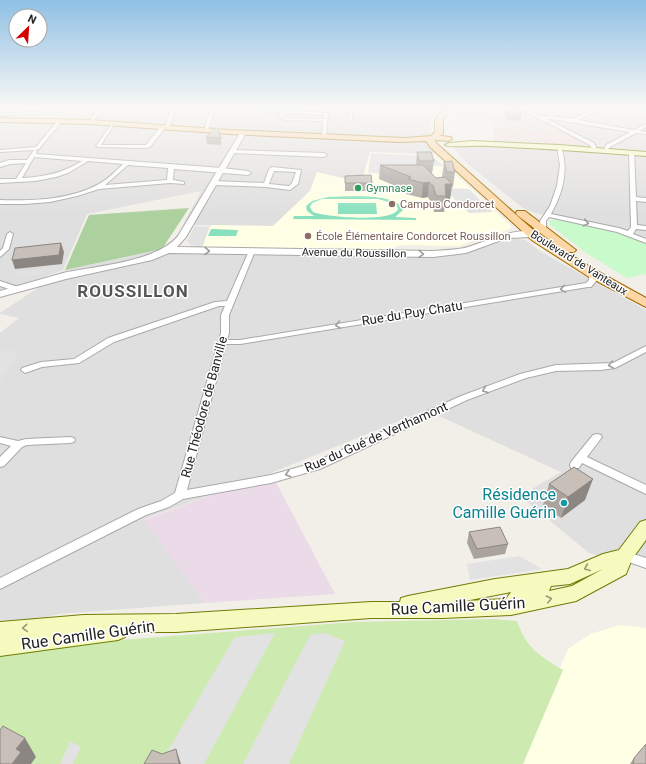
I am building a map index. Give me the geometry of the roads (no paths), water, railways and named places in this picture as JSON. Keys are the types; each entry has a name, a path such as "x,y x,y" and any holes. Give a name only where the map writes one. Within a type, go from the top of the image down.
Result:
{"main road":[{"name":"Boulevard de Vanteaux","path":"435,144 532,227 583,259 646,295"},
{"name":"Boulevard de Vanteaux","path":"448,144 451,157 532,227 548,246 593,274 646,303"},
{"path":"486,144 594,149 646,154"},
{"name":"Rue Camille Guérin","path":"0,631 84,624 176,623 371,610 443,610 511,607 576,593 620,569 624,556 646,527"},
{"name":"Rue Camille Guérin","path":"371,610 441,598 496,586 564,577 608,559 624,556"},
{"path":"511,607 519,595 534,588 560,582 564,577"},
{"name":"Rue Camille Guérin","path":"0,646 176,623"}],"street":[{"path":"18,180 41,144"},
{"path":"100,144 98,146 145,147 150,144"},
{"path":"237,144 213,183 266,185 290,188 295,184 299,171 272,170 266,185"},
{"path":"591,144 594,149"},
{"path":"606,150 608,146 612,144"},
{"path":"532,227 543,221 548,215 559,188 563,157 559,147"},
{"path":"0,151 37,148"},
{"path":"233,152 324,155"},
{"path":"630,234 634,227 632,152"},
{"path":"33,155 248,173"},
{"path":"0,181 45,179 75,168 87,160"},
{"path":"0,165 9,162 29,161"},
{"path":"0,202 40,201 74,195 99,187 113,177 127,163"},
{"path":"170,181 171,167"},
{"path":"99,187 108,188 170,181 182,183"},
{"name":"Avenue du Roussillon","path":"0,294 64,276 149,258 168,250 180,240 213,183"},
{"path":"633,198 646,200"},
{"path":"532,227 548,215 619,230 646,241"},
{"name":"Avenue du Roussillon","path":"168,250 444,253 466,250 532,227"},
{"path":"634,227 646,228"},
{"path":"0,240 9,237 6,249 0,255"},
{"name":"Rue Théodore de Banville","path":"180,495 225,333 226,315 252,251"},
{"name":"Rue du Puy Chatu","path":"222,342 236,342 588,286 593,280 593,274"},
{"path":"0,283 15,289"},
{"path":"25,370 41,365 76,361 111,340 218,304 231,303"},
{"name":"Rue du Gué de Verthamont","path":"0,584 142,512 165,504 180,495 271,479 316,466 464,398 523,376 556,368 601,367 614,365 646,349"},
{"path":"597,437 578,462 646,490"},
{"path":"0,440 18,445"},
{"path":"0,463 18,445 26,442 70,440"},
{"path":"624,556 646,563"}],"place":[{"name":"Gymnase","path":"358,188"},
{"name":"Campus Condorcet","path":"392,204"},
{"name":"École Élémentaire Condorcet Roussillon","path":"308,236"},
{"name":"Résidence Camille Guérin","path":"564,503"}],"district":[{"name":"ROUSSILLON","path":"133,291"}]}
